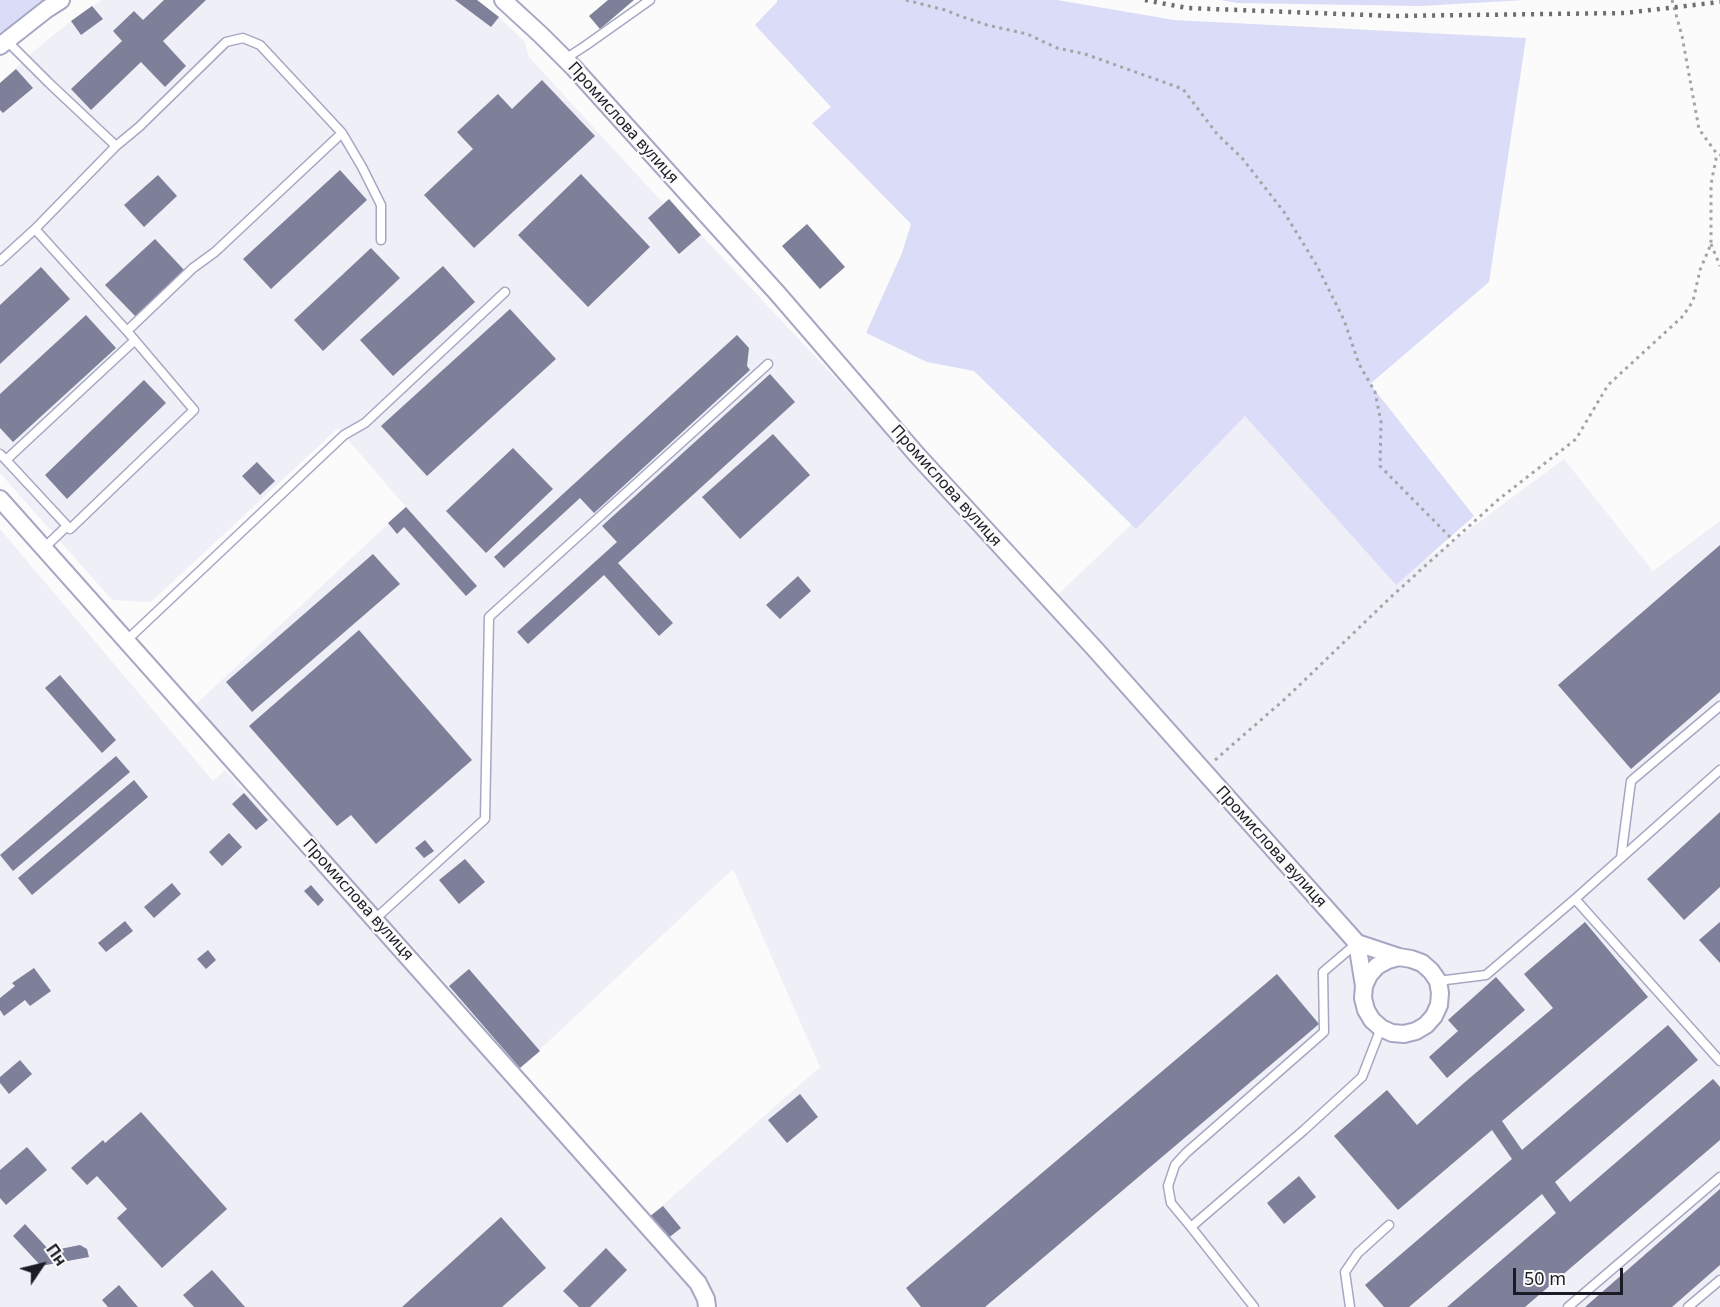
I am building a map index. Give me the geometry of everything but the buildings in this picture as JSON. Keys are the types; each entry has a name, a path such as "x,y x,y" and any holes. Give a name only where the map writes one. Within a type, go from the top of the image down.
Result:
{"street":[{"path":"3,43 61,0"},
{"name":"Промислова вулиця","path":"503,0 565,59 778,294 917,455 1203,770 1357,944"},
{"name":"Промислова вулиця","path":"0,499 698,1283 706,1299 707,1307"},
{"path":"1357,944 1399,957 1422,963 1438,981 1440,993 1439,1005 1434,1016 1416,1031 1404,1034 1392,1033 1381,1028 1366,1010 1357,944"},
{"path":"1364,986 1369,975 1377,966 1399,957"}],"lane":[{"path":"565,59 650,0"},
{"path":"0,261 35,229 116,146 139,127 226,42 243,38 260,45 342,133 381,205 381,240"},
{"path":"3,43 116,146"},
{"path":"127,332 193,268 215,252 342,133"},
{"path":"35,229 127,332 194,410 70,529 3,457 134,341"},
{"path":"126,640 344,435 365,423 506,292"},
{"path":"375,919 485,819 489,617 768,364"},
{"path":"44,548 67,526"},
{"path":"1621,858 1631,781 1720,706"},
{"path":"1438,981 1486,975 1720,770"},
{"path":"1575,899 1720,1061"},
{"path":"1254,1307 1172,1203 1168,1186 1175,1165 1186,1153 1324,1032 1323,972 1357,944"},
{"path":"1191,1227 1362,1077 1381,1028"},
{"path":"1568,1307 1720,1177"},
{"path":"1350,1307 1345,1272 1358,1253 1389,1225"},
{"path":"1688,1307 1720,1280"}],"path":[{"path":"906,0 945,10 987,25 1027,34 1057,48 1085,54 1183,89 1218,134 1242,158 1284,212 1317,266 1344,320 1359,364 1375,392 1381,422 1380,466 1453,540"},
{"path":"1672,0 1682,36 1700,129 1718,154 1711,184 1711,244 1720,266"},
{"path":"1203,770 1285,699 1392,596 1499,498 1576,439 1608,385 1683,316 1693,301 1700,270 1711,244"}],"shaded area":[{"path":"0,0 52,0 0,33"},
{"path":"102,0 477,0 524,41 529,57 663,203 669,199 1048,604 1245,416 1396,584 1423,561 1564,459 1653,571 1720,521 1720,1307 0,1307 0,529 213,781 225,770 649,1217 820,1067 733,869 520,1068 449,986 193,707 406,507 338,428 151,602 112,600 0,473 0,83 34,51"},
{"path":"777,0 1057,0 1174,20 1526,38 1489,282 1370,384 1474,516 1396,585 1245,416 1136,529 974,371 927,362 866,333 902,253 911,224 812,123 831,107 755,25"},
{"path":"1221,0 1524,0 1421,6 1237,3"}],"railway":[{"path":"1145,0 1187,8 1392,16 1625,13 1720,2"}]}
